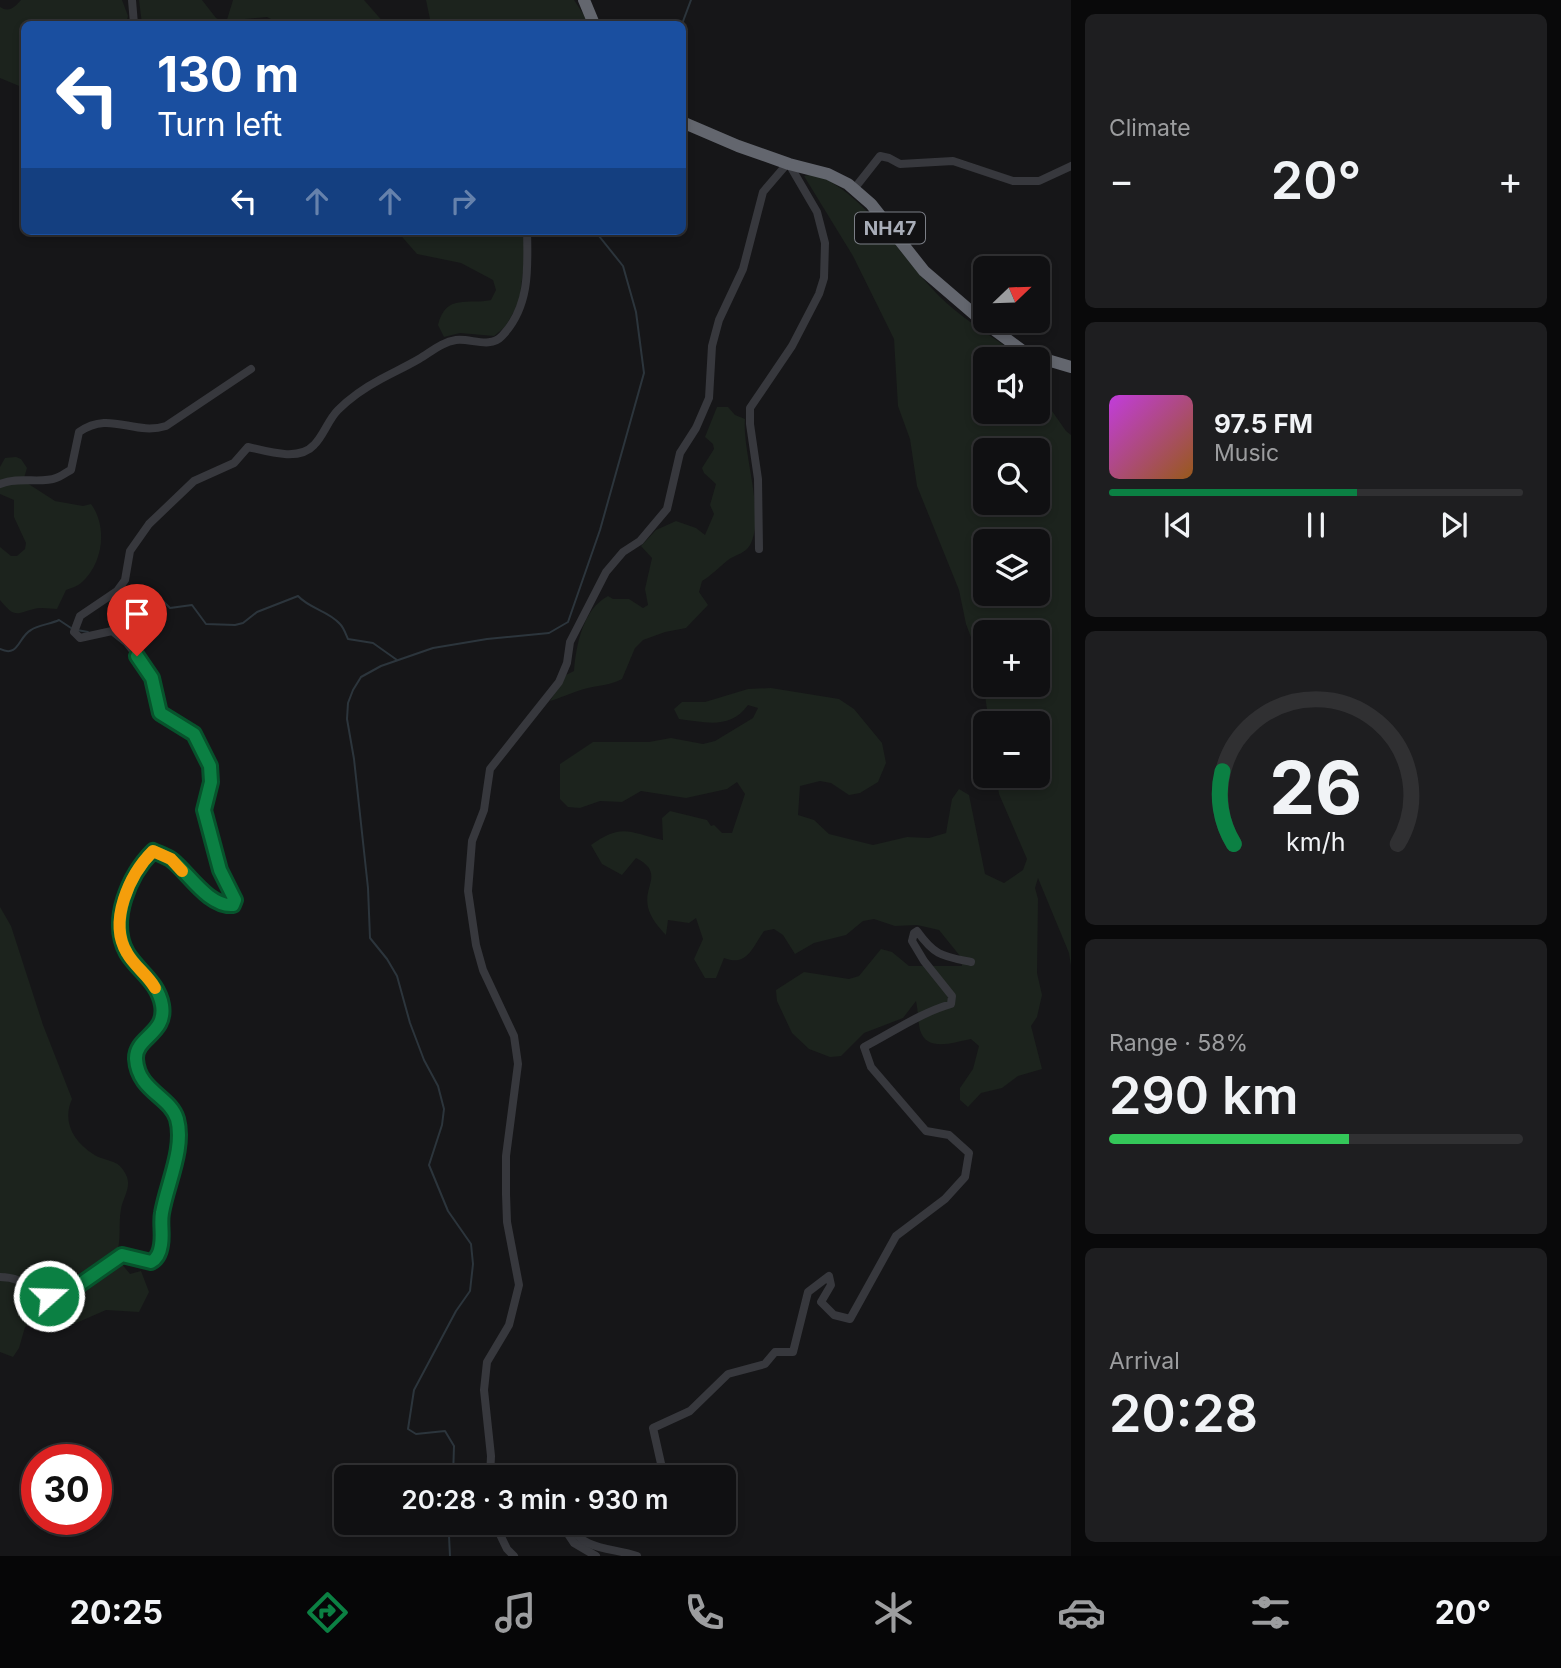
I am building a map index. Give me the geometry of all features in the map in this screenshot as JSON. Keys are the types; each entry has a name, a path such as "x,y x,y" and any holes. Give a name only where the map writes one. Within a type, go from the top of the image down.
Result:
{"highway":[{"path":"584,0 593,21"},
{"name":"NH47","path":"686,124 788,164 828,174 854,189 871,204 924,271 981,320 1027,354 1071,367"}],"street":[{"path":"132,0 134,21"},
{"path":"854,189 880,156 900,164 953,161 1013,181 1039,181 1071,166"},
{"path":"491,1465 484,1390 486,1362 509,1325 519,1285 507,1222 506,1194 506,1156 518,1064 514,1036 484,970 476,945 468,891 472,841 484,810 490,769 559,682 568,663 570,642 606,572 623,552 640,541 667,509 680,453 696,428 709,398 712,346 719,320 743,269 763,192 788,164 817,212 825,243 824,278 819,294 792,346 750,408 758,479 759,550"},
{"path":"0,1277 21,1279 49,1296 58,1298 122,1255 146,1262 155,1260 161,1247 161,1216 179,1142 177,1120 171,1107 146,1085 138,1069 138,1050 154,1033 162,1017 162,1007 152,982 128,955 121,940 121,915 133,878 153,851 171,859 191,883 223,906 233,905 235,900 220,870 209,833 204,810 212,775 194,734 160,713 152,678 127,643 112,631 80,638 74,632 80,616 117,591 125,580 130,551 149,524 194,481 234,463 248,447 286,454 313,447 337,411 368,386 420,359 436,347 453,341 491,342 501,338 517,317 524,299 529,258 527,235"},
{"path":"0,484 6,481 55,479 71,470 79,432 91,423 113,422 153,430 166,426 251,369"},
{"path":"662,1465 653,1428 690,1411 729,1374 765,1364 775,1352 793,1352 808,1292 829,1276 831,1285 821,1302 834,1315 850,1319 896,1237 945,1199 965,1177 969,1153 950,1135 926,1131 871,1067 864,1047 916,1019 925,1011 951,1004 952,996 912,941 914,933 917,931 932,951 971,962"},
{"path":"500,1535 514,1556"},
{"path":"569,1535 574,1543 596,1556"},
{"path":"579,1535 585,1542 608,1551 637,1556"}],"shaded area":[{"path":"21,0 122,0 128,16 127,21 21,21 21,87 0,78 0,7 14,7"},
{"path":"139,0 202,0 216,18 222,21 142,21"},
{"path":"233,0 364,0 382,21 275,21 267,17 227,21"},
{"path":"426,0 574,0 586,21 430,21"},
{"path":"815,174 852,197 868,212 939,296 973,323 973,333 987,333 1007,347 973,347 973,424 1050,424 1050,408 1071,435 1071,966 1069,953 1038,878 1035,888 1038,899 1037,973 1042,995 1037,1017 1031,1026 1042,1069 1018,1076 1002,1088 981,1093 968,1107 960,1100 960,1088 973,1069 979,1046 971,1039 949,1044 929,1042 920,1030 916,1001 903,1018 864,1033 841,1056 830,1057 809,1049 792,1033 777,1001 776,990 804,972 849,979 859,976 881,949 892,952 909,966 962,966 960,956 939,930 917,925 895,926 874,919 863,921 846,935 814,943 795,954 783,935 774,929 764,931 744,958 724,958 716,978 705,978 694,959 703,939 696,918 689,923 668,920 666,935 648,907 651,874 645,864 636,858 622,875 602,864 591,845 610,834 625,831 663,840 662,818 670,811 707,820 722,833 732,833 745,794 737,782 727,789 686,798 641,791 622,802 600,801 580,808 568,807 560,799 560,764 593,742 649,742 671,738 703,744 715,741 753,718 758,708 748,705 733,718 716,722 679,719 674,709 682,702 705,702 748,689 771,688 839,699 854,709 882,743 886,763 878,782 860,793 849,795 831,783 820,781 800,786 798,815 814,820 829,834 873,845 907,837 929,838 946,833 952,799 959,789 969,795 985,874 1004,883 1023,870 1027,859 998,788 1050,788 1050,711 987,711 985,697 1050,697 1050,620 973,620 973,642 959,590 917,486 910,439 898,406 894,339 853,256 804,176"},
{"path":"400,235 523,235 526,248 519,303 505,327 494,336 460,333 444,337 438,325 446,308 459,302 491,300 496,290 493,280 461,263 417,254"},
{"path":"717,407 728,407 735,415 745,419 756,518 750,545 702,581 699,592 708,605 686,628 643,640 635,648 622,679 550,701 566,675 574,671 582,629 599,602 608,596 613,599 629,599 643,608 648,605 645,589 652,558 641,546 656,530 676,521 696,528 705,535 714,514 710,505 716,484 702,468 714,449 713,444 705,437"},
{"path":"5,458 21,459 27,468 24,478 27,483 55,501 83,506 91,504 100,523 101,545 94,566 81,583 66,590 57,609 37,608 16,613 0,600 0,547 11,556 17,556 25,549 26,543 14,517 14,500 0,494 0,467"},
{"path":"0,907 11,926 43,1025 72,1099 68,1115 71,1130 86,1149 98,1157 116,1163 127,1177 116,1257 130,1274 141,1271 149,1292 139,1312 106,1310 67,1327 34,1321 25,1327 19,1348 13,1357 0,1352"}],"waterway":[{"path":"683,21 691,0"},
{"path":"453,1465 454,1446 445,1431 416,1434 408,1429 414,1390 456,1311 470,1291 473,1264 471,1244 448,1211 429,1165 442,1125 444,1109 438,1086 424,1060 410,1023 397,976 370,938 368,888 347,719 348,703 361,677 381,666 433,648 549,633 568,622 600,530 644,373 636,312 623,266 598,235"},
{"path":"115,630 138,619 149,605 162,600 170,608 192,605 206,624 235,625 243,623 257,612 298,596 336,620 343,627 348,639 373,643 397,660"},
{"path":"0,649 11,651 31,630 59,620 71,628"},
{"path":"77,630 88,632"},
{"path":"449,1535 450,1556"}],"slow traffic":[{"path":"155,988 128,955 121,940 121,915 133,878 153,851 171,859 182,871"}],"route":[{"path":"49,1296 58,1298 66,1294 116,1257 122,1255 151,1262 155,1260 161,1247 161,1216 179,1142 177,1120 171,1107 146,1085 138,1069 138,1050 154,1033 162,1017 162,1007 152,982 128,955 121,940 121,915 133,878 153,851 171,859 191,883 223,906 233,905 235,900 220,870 204,810 212,775 210,766 194,734 160,713 152,678 137,656"}]}
